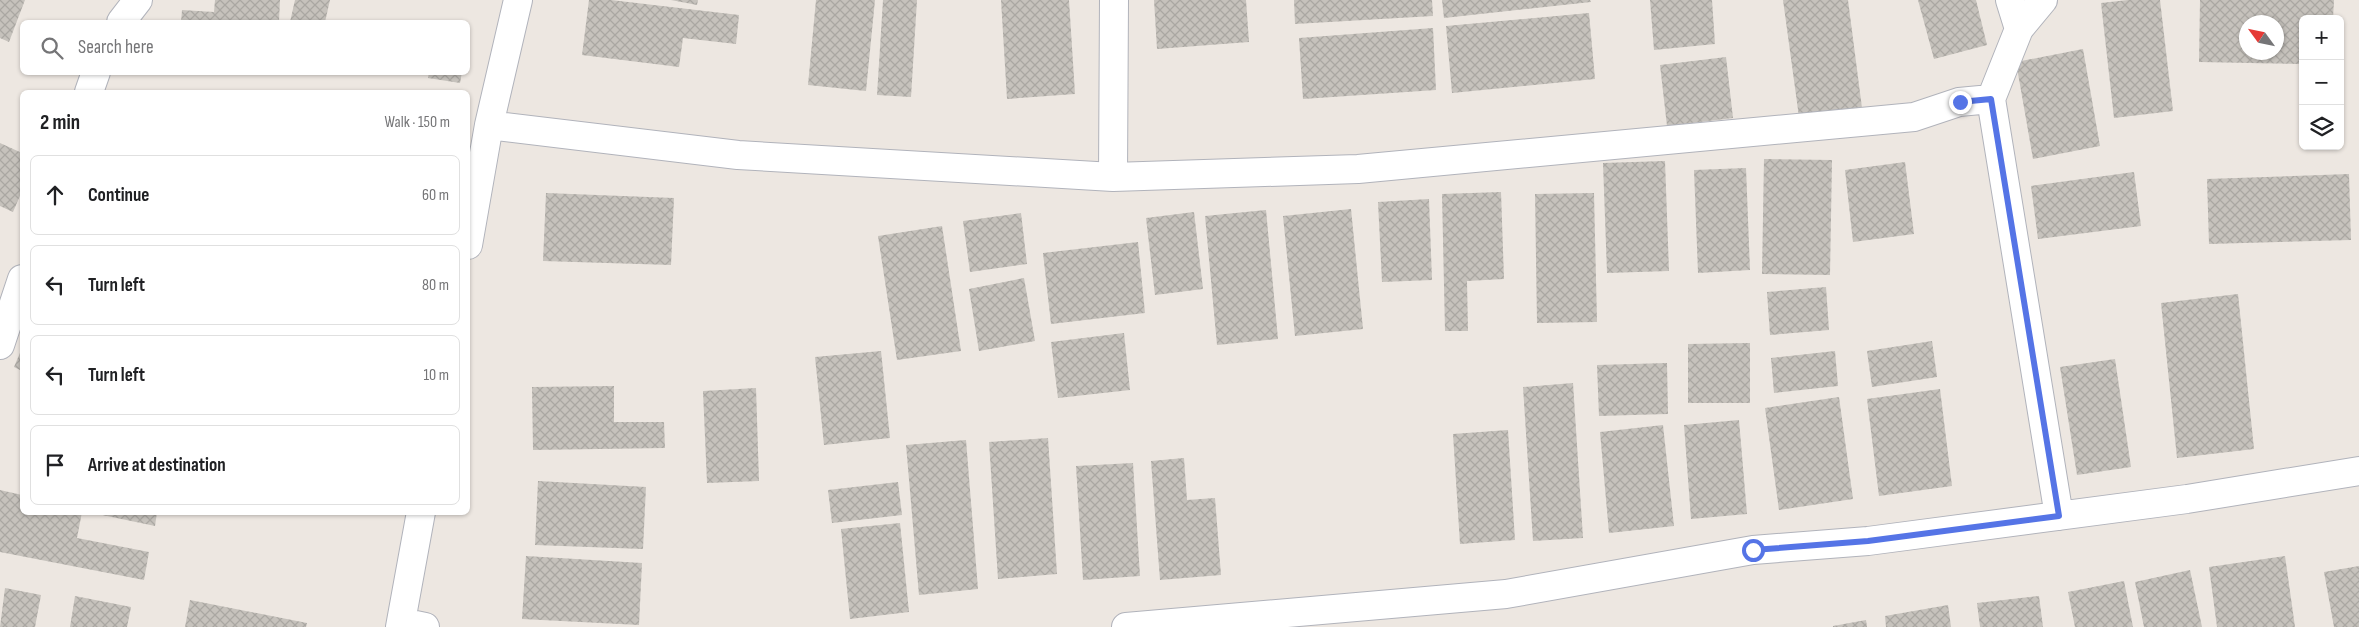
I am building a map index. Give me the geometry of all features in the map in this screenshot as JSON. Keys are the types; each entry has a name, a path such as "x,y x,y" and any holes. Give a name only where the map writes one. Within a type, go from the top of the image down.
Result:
{"street":[{"path":"123,20 138,0"},
{"path":"470,234 489,125 518,0"},
{"path":"1113,177 1114,0"},
{"path":"2010,0 2019,29"},
{"path":"2042,0 2019,29 1991,99 2059,516"},
{"path":"89,90 95,75"},
{"path":"489,125 738,154 1113,177 1378,167 1914,117 1960,102 1991,99"},
{"path":"0,345 20,285"},
{"path":"1126,627 1506,594 1753,550 1868,541 2187,499 2359,471"},
{"path":"409,625 421,515"}],"building":[{"path":"0,0 25,0 9,42 0,38"},
{"path":"215,0 280,0 279,20 181,20 182,10 214,12"},
{"path":"295,0 330,0 325,20 290,20"},
{"path":"589,0 611,0 739,15 736,44 683,38 679,67 582,55"},
{"path":"671,0 698,0 697,5"},
{"path":"816,0 875,0 866,91 808,85"},
{"path":"883,0 917,0 911,97 877,95"},
{"path":"1001,0 1069,0 1075,94 1007,99"},
{"path":"1154,0 1246,0 1249,42 1157,49"},
{"path":"1294,0 1432,0 1433,16 1295,24"},
{"path":"1442,0 1590,0 1591,2 1444,18"},
{"path":"1650,0 1712,0 1715,44 1654,50"},
{"path":"1783,0 1848,0 1862,108 1799,117"},
{"path":"1918,0 1976,0 1987,45 1934,59"},
{"path":"2128,0 2160,0 2173,111 2114,118 2101,3"},
{"path":"2200,0 2334,0 2333,15 2299,15 2299,64 2199,62"},
{"path":"1589,13 1595,79 1452,93 1446,26"},
{"path":"1433,28 1436,90 1303,99 1299,38"},
{"path":"2083,49 2100,146 2033,159 2016,62"},
{"path":"1726,57 1733,118 1667,126 1660,65"},
{"path":"428,75 461,75 460,83 428,78"},
{"path":"0,143 20,152 20,196 13,212 0,206"},
{"path":"1764,159 1832,160 1830,275 1762,274"},
{"path":"1665,161 1669,271 1607,273 1603,163"},
{"path":"1905,162 1914,234 1853,242 1845,170"},
{"path":"1746,168 1750,270 1698,273 1694,170"},
{"path":"2134,172 2141,226 2038,239 2031,186"},
{"path":"2349,174 2351,240 2209,244 2207,179"},
{"path":"1501,192 1504,279 1467,281 1468,331 1445,331 1442,194"},
{"path":"546,193 674,198 671,265 543,261"},
{"path":"1594,193 1597,322 1537,323 1535,194"},
{"path":"1429,199 1432,280 1382,282 1378,202"},
{"path":"1351,209 1363,329 1295,336 1283,216"},
{"path":"1266,210 1278,339 1217,345 1205,216"},
{"path":"1194,212 1203,289 1155,295 1146,218"},
{"path":"1021,213 1027,264 970,272 963,221"},
{"path":"942,226 961,351 897,360 878,236"},
{"path":"1138,242 1145,313 1051,324 1043,253"},
{"path":"1024,278 1035,341 979,351 969,289"},
{"path":"1826,287 1829,330 1770,335 1767,292"},
{"path":"2238,294 2254,449 2177,458 2161,303"},
{"path":"1124,333 1130,390 1058,398 1051,342"},
{"path":"1932,341 1937,377 1872,387 1867,351"},
{"path":"1750,343 1750,403 1688,403 1688,344"},
{"path":"881,351 890,438 824,445 815,357"},
{"path":"1835,351 1838,386 1774,393 1771,358"},
{"path":"20,353 20,370 14,367"},
{"path":"2115,359 2131,467 2077,475 2060,367"},
{"path":"1667,363 1668,414 1599,416 1597,365"},
{"path":"1573,383 1583,538 1533,541 1523,387"},
{"path":"614,386 614,422 664,422 665,448 533,450 532,387"},
{"path":"756,388 759,481 707,483 703,391"},
{"path":"1940,389 1952,486 1879,496 1867,399"},
{"path":"1839,397 1853,499 1779,510 1765,408"},
{"path":"1739,420 1747,514 1691,519 1684,425"},
{"path":"1663,425 1674,526 1609,533 1600,432"},
{"path":"1508,430 1515,540 1460,544 1453,434"},
{"path":"1048,438 1057,574 998,579 989,442"},
{"path":"966,440 978,589 919,595 906,445"},
{"path":"1184,458 1187,500 1215,498 1221,575 1160,580 1151,461"},
{"path":"1133,463 1140,576 1083,580 1076,466"},
{"path":"538,481 646,487 643,549 535,545"},
{"path":"898,482 902,515 832,523 828,490"},
{"path":"0,490 20,495 20,515 81,515 77,538 149,552 144,580 0,552"},
{"path":"102,515 157,515 155,526"},
{"path":"900,523 909,612 850,619 841,529"},
{"path":"526,556 642,563 639,625 522,619"},
{"path":"2285,556 2295,627 2217,627 2209,567"},
{"path":"2359,566 2359,627 2334,627 2324,572"},
{"path":"2190,570 2202,627 2144,627 2135,582"},
{"path":"2124,581 2133,627 2075,627 2068,592"},
{"path":"5,588 41,595 35,627 0,627"},
{"path":"75,596 131,607 127,627 70,627"},
{"path":"2039,596 2043,627 1980,627 1977,603"},
{"path":"190,600 307,623 306,627 185,627"},
{"path":"1948,605 1951,627 1886,627 1885,616"},
{"path":"1866,620 1867,627 1833,627 1833,626"}],"route":[{"path":"1753,550 1868,541 2059,516 1991,99 1960,102"}]}
